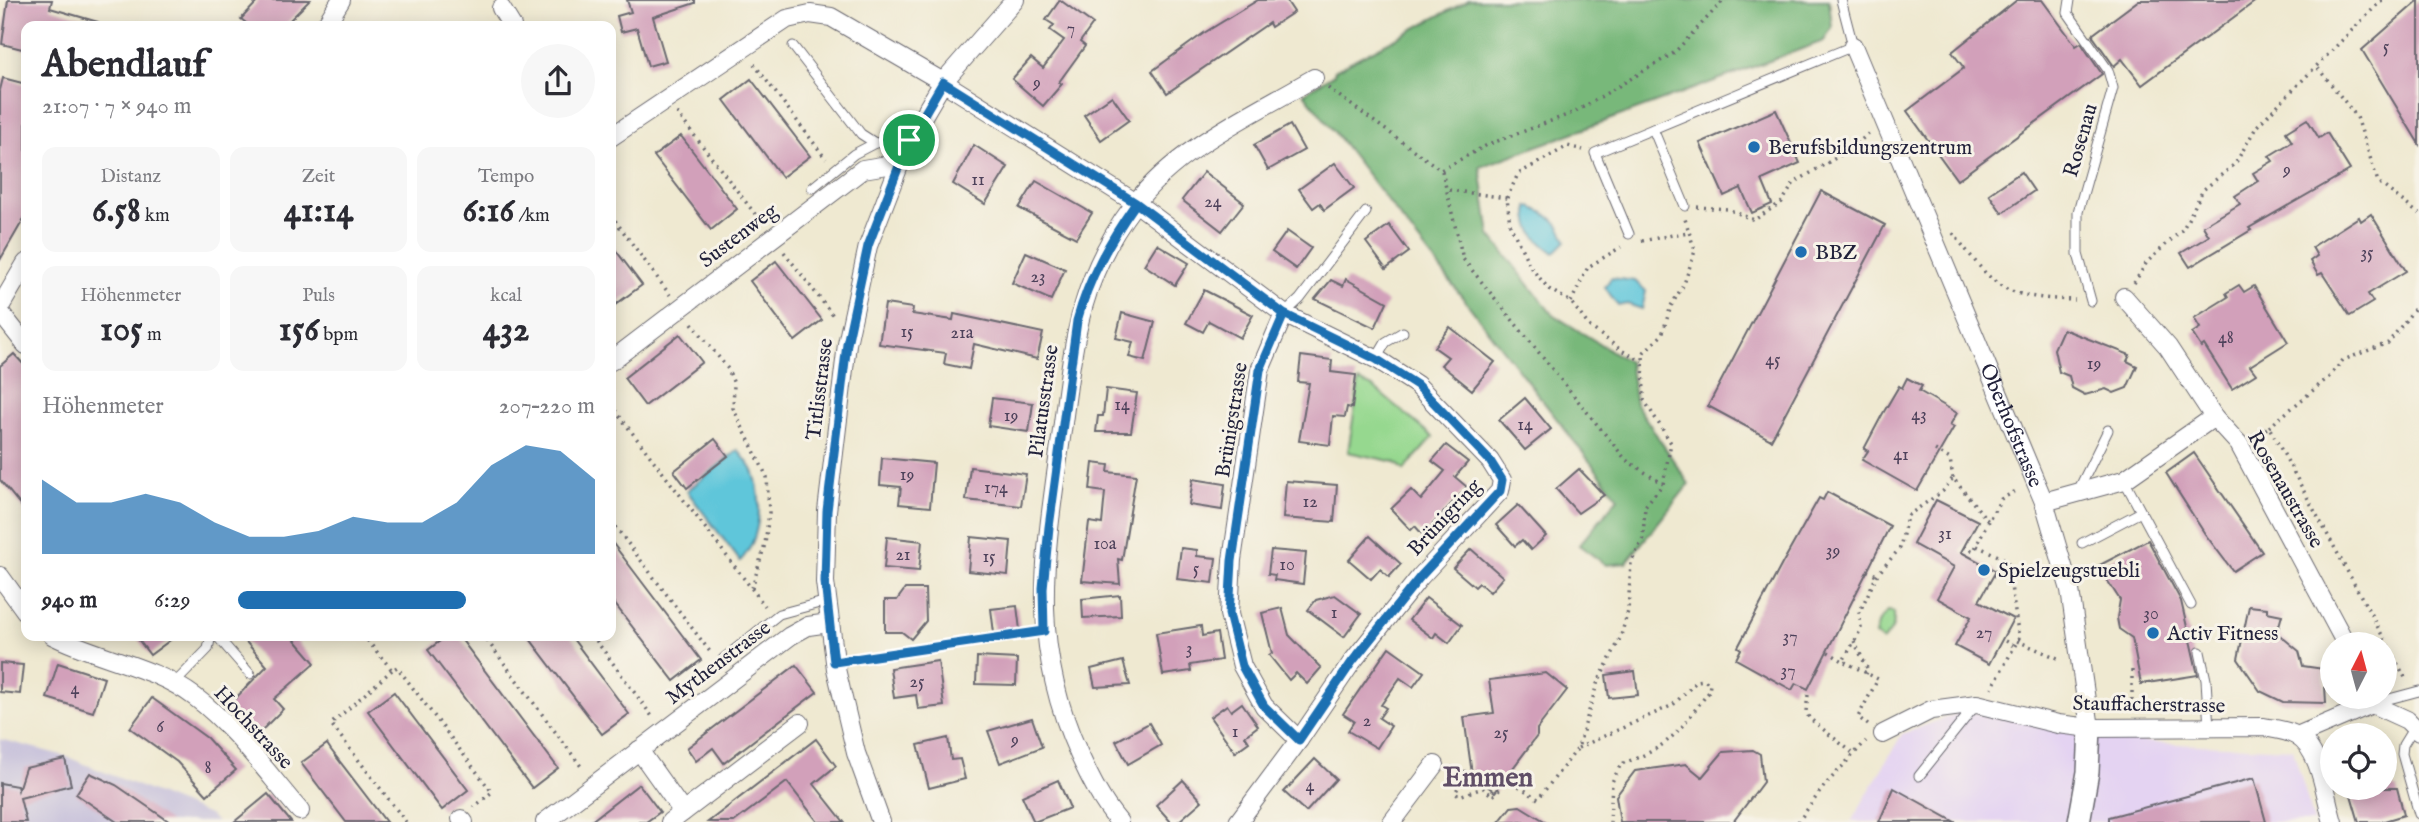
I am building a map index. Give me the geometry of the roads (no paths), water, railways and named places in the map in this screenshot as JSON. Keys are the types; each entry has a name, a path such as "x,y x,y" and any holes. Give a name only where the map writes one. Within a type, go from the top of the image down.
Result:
{"street":[{"path":"328,21 341,0"},
{"name":"Titlisstrasse","path":"881,822 856,753 834,662 827,601 827,511 847,344 868,246 909,140 943,82 1015,0"},
{"path":"501,8 509,21"},
{"path":"616,134 787,19 810,14 831,17 943,82 1136,203 1284,314"},
{"name":"Oberhofstrasse","path":"1853,46 2045,502 2070,590 2090,728 2088,772 2078,822"},
{"name":"Pilatusstrasse","path":"1119,822 1094,788 1064,719 1054,687 1044,631 1043,588 1049,527 1077,321 1084,295 1108,243 1136,203 1203,143 1314,78"},
{"name":"Sustenweg","path":"616,357 863,169 900,163"},
{"path":"21,272 0,310 21,338"},
{"name":"Rosenaustrasse","path":"2124,298 2168,347 2214,417 2239,444 2340,632"},
{"name":"Brünigring","path":"1284,314 1376,359 1417,385 1490,461 1502,480 1500,491 1420,577 1352,662 1299,740"},
{"name":"Brünigstrasse","path":"1284,314 1260,370 1232,561 1229,614 1242,666 1264,706 1299,740"},
{"path":"2045,502 2124,480 2214,417"},
{"path":"0,576 21,605"},
{"name":"Mythenstrasse","path":"545,822 790,636 808,626 829,623"},
{"name":"Hochstrasse","path":"67,641 194,696 230,731 300,811"},
{"name":"Stauffacherstrasse","path":"1883,734 1931,710 1979,705 2058,724 2090,728 2264,727 2297,736"},
{"path":"2333,822 2309,746 2297,736 2352,709"},
{"path":"2387,709 2407,720 2416,730"},
{"path":"639,750 676,817 800,723"},
{"path":"1237,822 1299,740"},
{"path":"1392,822 1435,765"}],"lane":[{"path":"1629,234 1595,153 1853,46 1841,0"},
{"name":"Rosenau","path":"2070,0 2068,13 2108,70 2113,88 2078,212 2078,254 2091,301"},
{"path":"793,46 861,134 875,143"},
{"path":"1653,129 1685,206"},
{"path":"812,188 854,154 875,143 909,140"},
{"path":"1284,314 1300,299 1366,212"},
{"path":"1376,359 1386,342 1403,332"},
{"path":"2078,493 2108,430"},
{"path":"2124,480 2191,605"},
{"path":"2082,543 2141,512"},
{"path":"723,659 779,614 827,601"},
{"path":"173,685 208,649 211,641"},
{"path":"220,641 250,674"},
{"path":"2200,652 2206,680 2209,728"},
{"path":"2398,695 2416,692"},
{"path":"1919,776 1979,705"},
{"path":"2416,730 2403,745 2402,754 2419,814"}],"water":[{"path":"1528,206 1547,215 1560,227 1566,241 1554,253 1531,228"},
{"path":"1611,278 1635,281 1646,291 1642,309 1627,304 1618,306 1605,287"},
{"path":"738,450 754,473 759,495 756,531 740,561 687,491"}],"place":[{"name":"Berufsbildungszentrum","path":"1754,147"},
{"name":"BBZ","path":"1801,252"},
{"name":"Spielzeugstuebli","path":"1984,570"},
{"name":"Activ Fitness","path":"2153,633"}],"district":[{"name":"Emmen","path":"1488,776"}]}
